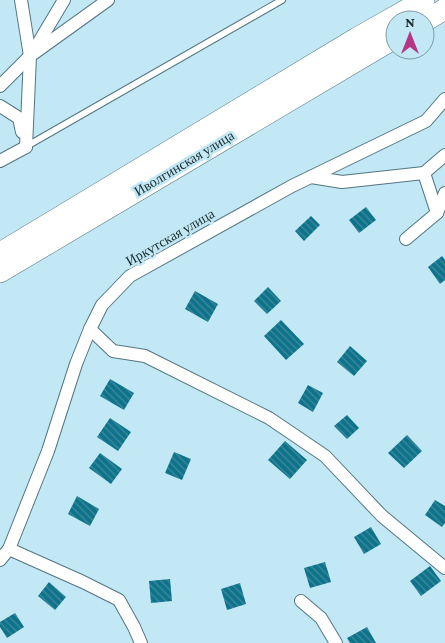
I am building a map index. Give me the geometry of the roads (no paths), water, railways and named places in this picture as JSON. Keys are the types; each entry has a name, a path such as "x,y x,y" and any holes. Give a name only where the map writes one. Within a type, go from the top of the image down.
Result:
{"main road":[{"path":"363,46 424,0"},
{"path":"363,46 385,40"},
{"name":"Иволгинская улица","path":"0,253 363,46"},
{"name":"Иволгинская улица","path":"0,272 363,46"}],"street":[{"path":"22,0 30,56 26,147"},
{"path":"30,56 64,0"},
{"path":"0,86 30,56 108,0"},
{"name":"Иркутская улица","path":"0,560 9,549 48,451 76,364 90,328 102,305 130,276 292,186 426,121 445,99"},
{"path":"0,106 19,118 26,147"},
{"path":"0,162 26,147"},
{"path":"311,177 342,182 424,173 445,155"},
{"path":"424,173 437,213"},
{"path":"406,239 437,213 445,194"},
{"path":"90,328 114,351 145,356 269,418 325,456 382,516 445,568"},
{"path":"9,549 119,600 141,643"},
{"path":"301,601 321,618 336,643"}],"lane":[{"path":"26,147 282,0"}]}
